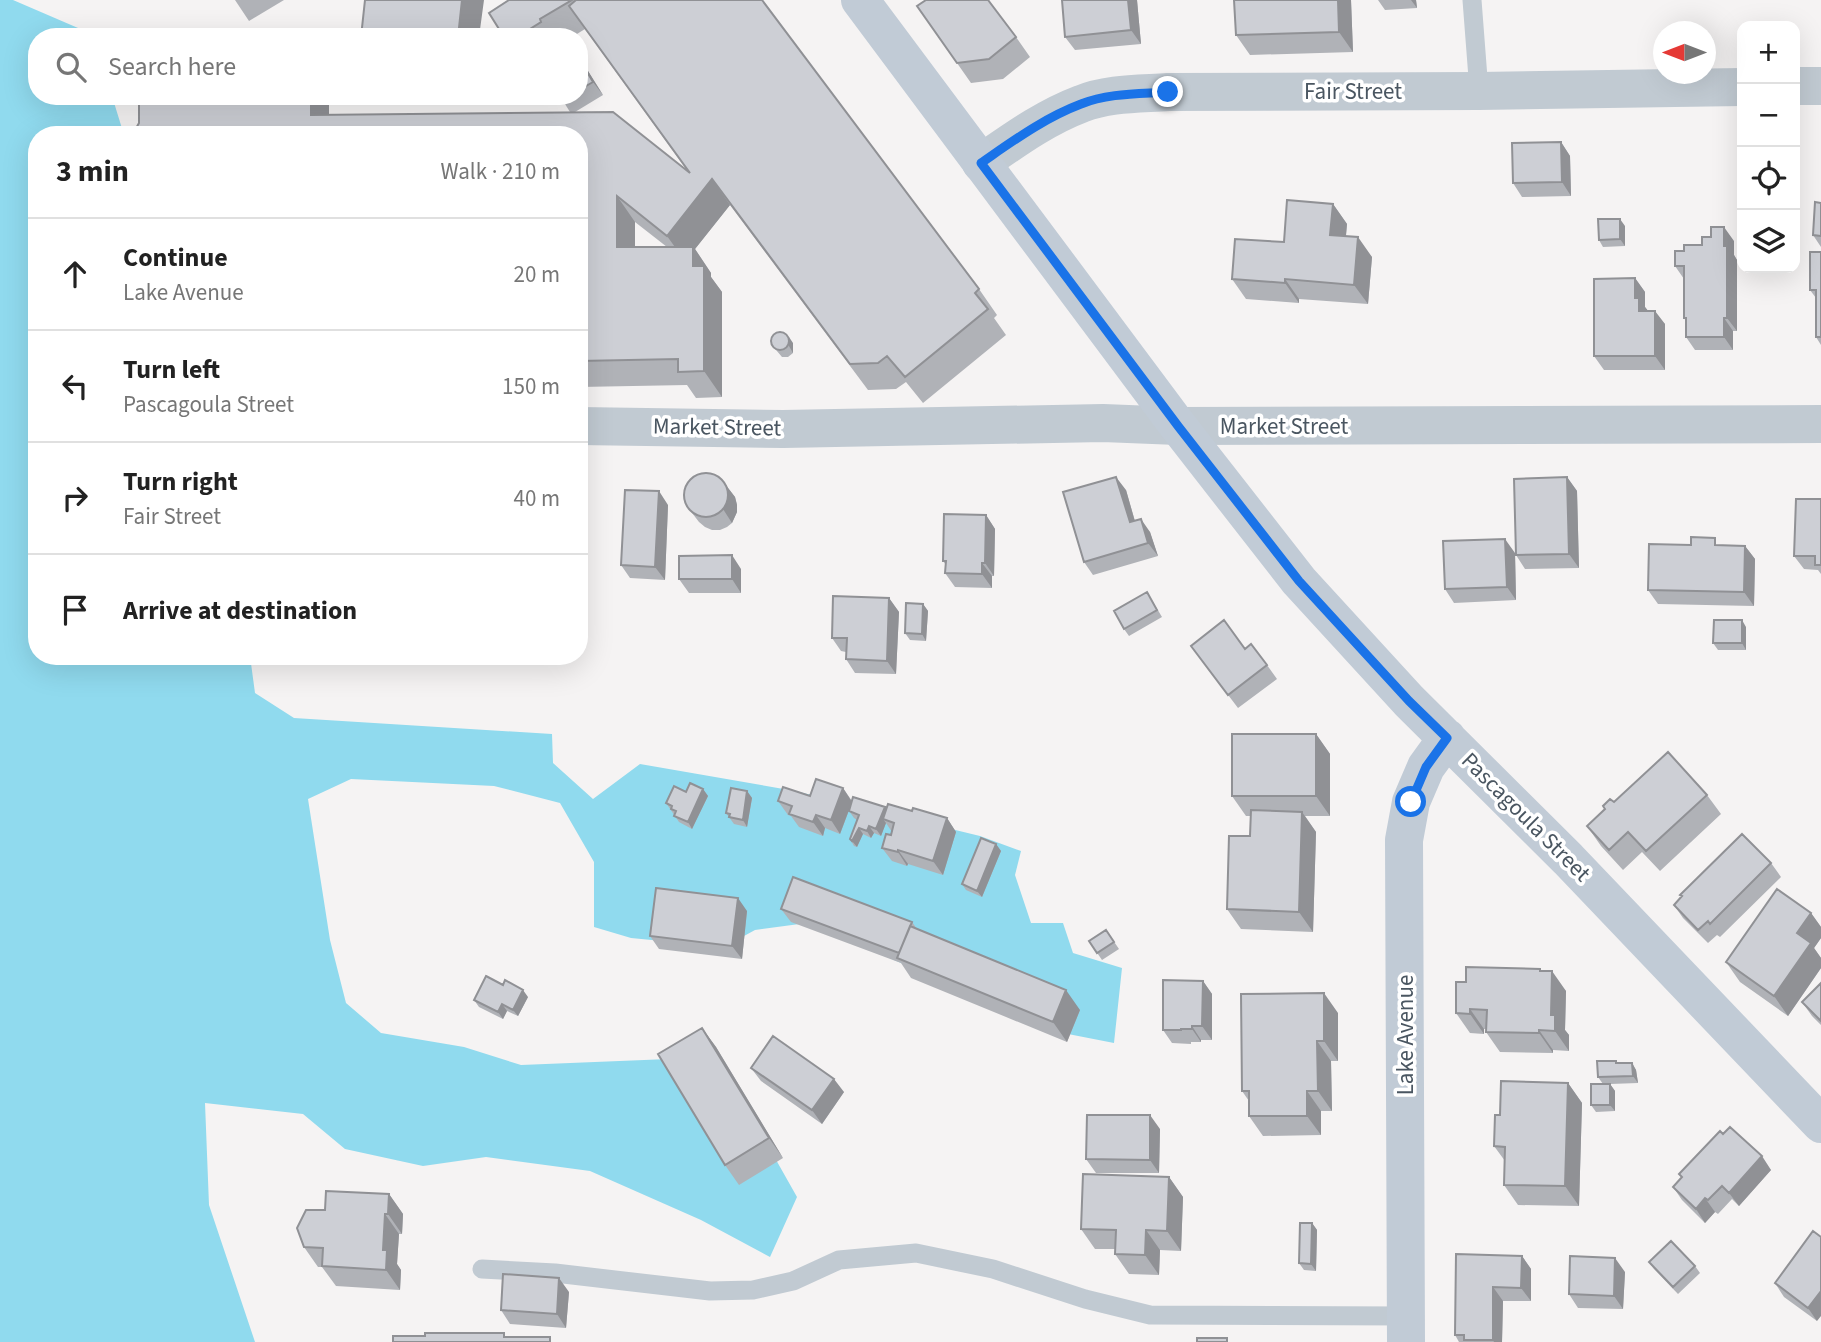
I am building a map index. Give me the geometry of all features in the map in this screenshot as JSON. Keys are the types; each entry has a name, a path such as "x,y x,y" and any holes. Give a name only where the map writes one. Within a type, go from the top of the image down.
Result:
{"street":[{"name":"Pascagoula Street","path":"860,0 1178,426 1299,581 1409,701 1568,859 1821,1124"},
{"path":"1800,86 1821,86"},
{"name":"Fair Street","path":"981,163 1035,126 1082,103 1120,95 1181,92 1737,87"},
{"name":"Market Street","path":"588,426 783,429 1103,423 1178,426 1821,424"},
{"name":"Lake Avenue","path":"1406,1329 1404,840 1411,802 1426,767 1447,738"}],"lane":[{"path":"1472,0 1479,91"},
{"path":"482,1269 555,1273 710,1291 753,1290 793,1281 839,1260 916,1253 993,1269 1085,1299 1150,1315 1406,1329"}],"water":[{"path":"0,0 13,0 78,28 28,28 28,105 115,105 121,126 28,126 28,665 251,665 255,693 294,718 552,734 553,763 593,799 640,764 795,791 980,836 1021,851 1015,875 1031,923 1063,923 1073,953 1122,968 1114,1043 1068,1034 807,923 755,930 724,947 631,938 594,927 594,862 560,803 494,786 351,779 308,799 330,940 346,1003 381,1033 464,1047 521,1065 718,1057 797,1197 770,1257 701,1220 590,1171 486,1157 423,1166 345,1149 303,1114 205,1103 209,1205 255,1342 0,1342"}],"building":[{"path":"365,0 462,0 459,28 362,28"},
{"path":"509,0 572,0 540,19 541,22 531,28 498,28 489,13"},
{"path":"576,0 762,0 979,289 975,293 988,309 905,377 887,356 878,363 850,364 712,179 667,236 617,196 617,247 693,247 693,266 704,266 704,371 678,372 678,359 588,361 588,126 137,126 139,105 311,105 311,115 613,112 690,173 588,32 588,28 585,28 569,6"},
{"path":"926,0 988,0 1016,37 989,59 957,63 917,6"},
{"path":"1062,0 1128,0 1131,30 1065,37"},
{"path":"1234,0 1338,0 1339,32 1236,35"},
{"path":"1561,142 1562,182 1513,183 1512,143"},
{"path":"1287,200 1333,204 1330,235 1358,237 1354,285 1285,279 1285,283 1232,279 1235,239 1284,242"},
{"path":"1815,202 1821,203 1821,236 1813,235"},
{"path":"1598,219 1620,219 1620,239 1599,240"},
{"path":"1711,227 1724,227 1724,246 1727,246 1727,318 1724,318 1724,337 1686,337 1684,266 1675,266 1675,251 1684,251 1684,245 1702,245 1702,237 1711,237"},
{"path":"1810,252 1821,252 1821,337 1816,337 1816,290 1810,290"},
{"path":"1635,278 1635,298 1639,298 1639,311 1655,311 1655,356 1594,356 1594,279"},
{"path":"780,332 786,335 789,341 786,347 780,350 774,347 771,341 774,335"},
{"path":"706,473 721,480 728,495 721,510 706,517 691,510 684,495 691,480"},
{"path":"1116,477 1130,522 1141,519 1148,543 1084,562 1063,492"},
{"path":"1567,477 1569,554 1516,555 1514,479"},
{"path":"625,490 659,491 655,567 621,565"},
{"path":"1796,499 1821,499 1821,565 1815,565 1815,556 1794,556"},
{"path":"944,514 986,515 985,563 982,563 982,574 945,573"},
{"path":"1691,537 1715,538 1715,545 1745,546 1744,592 1648,590 1649,544 1691,545"},
{"path":"1505,539 1507,587 1445,589 1443,541"},
{"path":"732,555 732,579 679,579 679,556"},
{"path":"1147,592 1157,610 1124,629 1114,611"},
{"path":"833,596 889,598 887,661 846,659 847,638 832,638"},
{"path":"906,603 923,604 922,634 905,633"},
{"path":"1224,620 1245,649 1251,644 1267,665 1228,695 1191,646"},
{"path":"1714,620 1742,620 1742,643 1713,643"},
{"path":"1232,734 1316,734 1316,796 1232,796"},
{"path":"1668,752 1707,795 1646,851 1628,832 1609,850 1587,826 1605,809 1603,806 1610,799 1614,802"},
{"path":"816,779 843,788 831,820 816,815 813,822 789,814 792,806 778,801 783,787 810,796"},
{"path":"690,783 703,789 688,822 674,816 676,811 666,803 674,786 686,792"},
{"path":"731,788 747,791 743,820 729,817 730,814 726,813"},
{"path":"853,797 885,807 876,829 869,826 867,831 859,828 852,841 850,839 859,815 849,811"},
{"path":"888,804 947,818 933,861 882,848 886,834 891,835 894,823 883,819"},
{"path":"1251,810 1302,812 1299,912 1227,909 1229,836 1250,836"},
{"path":"1742,834 1771,863 1710,924 1708,921 1698,930 1674,905 1682,896 1680,895"},
{"path":"981,838 996,844 977,891 962,884"},
{"path":"793,877 912,922 899,953 781,909"},
{"path":"656,888 738,898 732,946 650,936"},
{"path":"1777,889 1811,913 1797,933 1811,943 1774,996 1726,962"},
{"path":"910,926 1066,990 1053,1022 897,958"},
{"path":"1106,930 1114,942 1097,953 1089,941"},
{"path":"1466,967 1552,971 1551,1015 1555,1015 1555,1031 1486,1032 1487,1010 1470,1009 1470,1014 1456,1013 1456,982 1466,982"},
{"path":"486,976 503,985 505,980 523,990 513,1010 502,1004 498,1012 474,1000"},
{"path":"1163,980 1203,981 1202,1026 1163,1030"},
{"path":"1821,983 1821,1021 1802,1002"},
{"path":"1324,993 1324,1041 1317,1041 1318,1091 1307,1091 1307,1116 1249,1116 1249,1091 1242,1091 1241,994"},
{"path":"702,1028 769,1138 725,1165 658,1054"},
{"path":"773,1036 834,1079 812,1110 751,1068"},
{"path":"1597,1061 1632,1063 1633,1076 1598,1077"},
{"path":"1501,1081 1568,1083 1565,1186 1504,1185 1505,1147 1494,1146 1495,1115 1500,1115"},
{"path":"1591,1084 1610,1084 1610,1105 1591,1105"},
{"path":"1087,1115 1150,1115 1150,1160 1086,1159"},
{"path":"1730,1127 1762,1156 1729,1193 1722,1186 1708,1200 1705,1198 1696,1209 1673,1187 1682,1177 1679,1174 1720,1131 1723,1134"},
{"path":"1083,1174 1169,1177 1167,1231 1146,1230 1145,1255 1115,1254 1116,1230 1081,1229"},
{"path":"326,1191 389,1194 383,1250 387,1250 386,1270 322,1266 323,1248 304,1247 297,1228 306,1210 325,1210"},
{"path":"1300,1223 1312,1223 1311,1264 1299,1263"},
{"path":"1813,1231 1821,1237 1821,1291 1808,1308 1775,1283"},
{"path":"1671,1241 1695,1266 1673,1287 1649,1262"},
{"path":"1456,1254 1522,1256 1521,1288 1493,1287 1493,1340 1464,1340 1464,1335 1455,1335"},
{"path":"1570,1256 1615,1258 1614,1296 1569,1294"},
{"path":"503,1274 559,1278 557,1314 501,1310"},
{"path":"425,1333 504,1333 504,1337 550,1337 550,1342 393,1342 393,1336 425,1336"},
{"path":"1197,1338 1227,1338 1227,1342 1197,1342"}],"route":[{"path":"1168,92 1120,95 1082,103 1035,126 981,163 1178,426 1299,581 1409,701 1447,738 1426,767 1411,802"}]}
